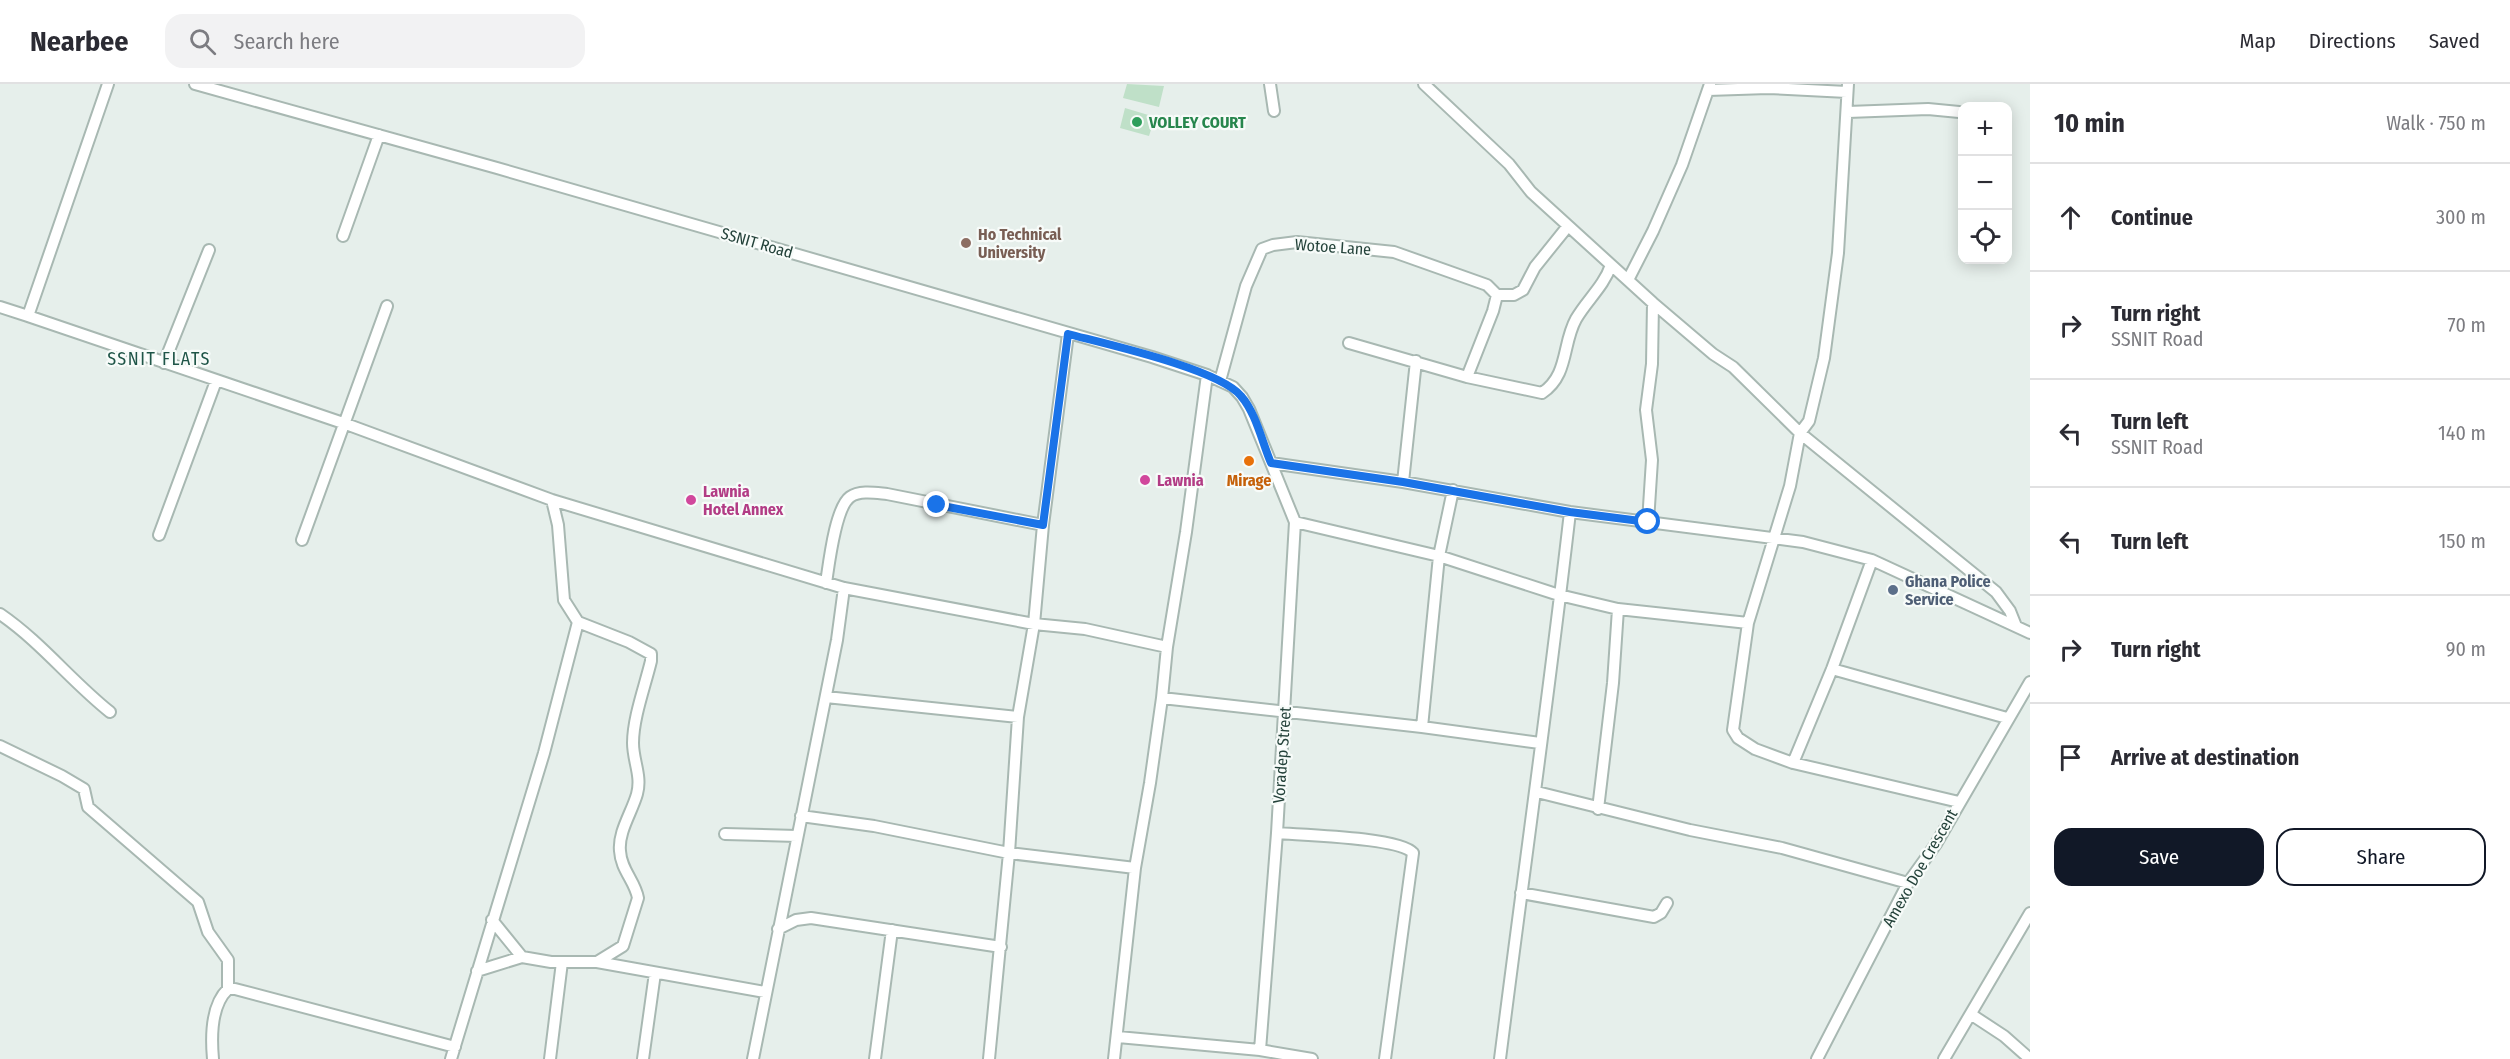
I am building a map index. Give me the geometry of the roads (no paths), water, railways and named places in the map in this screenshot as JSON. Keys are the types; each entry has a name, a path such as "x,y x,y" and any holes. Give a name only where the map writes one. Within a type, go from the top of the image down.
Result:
{"street":[{"path":"28,316 108,84"},
{"name":"SSNIT Road","path":"195,84 963,302 1207,375 1233,387 1242,397 1271,463"},
{"path":"1270,84 1274,111"},
{"path":"1424,84 1509,164 1531,192 1653,303 1713,354 1732,367 1800,433 1996,592 2010,611 2016,626"},
{"path":"1628,280 1653,231 1682,165 1708,87 1847,88 1848,112 1838,253 1828,336 1809,421 1800,433 1790,486 1776,538 1748,623 1733,730 1738,738 1755,749 1793,763 1959,802"},
{"path":"1848,112 1928,109 1958,112"},
{"path":"343,236 379,135"},
{"path":"1467,377 1497,295 1514,295 1523,290 1535,267 1568,226"},
{"name":"Wotoe Lane","path":"1220,381 1246,286 1262,249 1273,245 1297,242 1394,252 1487,285 1497,295"},
{"path":"164,363 208,250"},
{"path":"1349,342 1467,377 1542,393 1552,386 1562,368 1575,320 1606,278 1611,265"},
{"path":"1648,522 1652,460 1646,410 1652,364 1653,303"},
{"path":"302,540 387,306"},
{"path":"0,307 346,424 552,500 826,583 1034,624 1085,629 1167,647"},
{"path":"989,1059 1009,853 1018,717 1034,624 1043,525 1068,334"},
{"path":"1403,482 1416,361"},
{"path":"1114,1059 1135,868 1162,699 1167,647 1186,532 1207,375"},
{"path":"159,535 216,381"},
{"path":"1271,463 1453,490 1570,512 1803,542 1872,560 2030,633"},
{"name":"Voradep Street","path":"1260,1050 1278,833 1295,522 1271,463"},
{"path":"1422,727 1439,556 1453,490"},
{"path":"826,583 841,509 849,498 858,494 872,492 896,496 1043,525"},
{"path":"552,500 558,525 564,600 578,622 629,642 651,654 634,733 634,757 639,774 638,793 626,822 619,849 623,869 637,890 638,898 622,946 597,962"},
{"path":"1500,1059 1521,893 1537,792 1540,743 1570,512"},
{"path":"1295,522 1439,556 1559,595 1618,609 1748,623"},
{"path":"1793,763 1832,669 1872,560"},
{"path":"753,1059 826,697 844,588"},
{"path":"1598,808 1614,683 1618,609"},
{"path":"0,614 17,626 82,690 110,712"},
{"path":"451,1059 544,753 578,622"},
{"path":"1832,669 2007,718"},
{"name":"Amexo Doe Crescent","path":"1817,1059 1908,883 1936,844 2007,718 2030,682"},
{"path":"826,697 1018,717"},
{"path":"1162,699 1422,727 1540,743"},
{"path":"0,746 84,789 88,807 198,902 208,933 228,960 228,989 217,1007 212,1038 213,1059"},
{"path":"1537,792 1598,808 1782,848 1908,883"},
{"path":"801,816 874,826 1009,853 1135,868"},
{"path":"1278,833 1383,843 1406,848 1413,853 1385,1059"},
{"path":"725,834 797,836"},
{"path":"1521,893 1654,917 1661,913 1668,903"},
{"path":"1944,1059 1972,1016 2030,915"},
{"path":"778,929 796,920 811,918 1001,947"},
{"path":"492,920 522,957"},
{"path":"875,1059 892,930"},
{"path":"477,971 522,957 562,962 597,962 765,992"},
{"path":"550,1059 562,962"},
{"path":"643,1059 654,973"},
{"path":"228,989 245,991 455,1047"},
{"path":"1972,1016 2004,1036 2030,1059"},
{"path":"1118,1037 1244,1054 1260,1050 1312,1059"}],"place":[{"name":"VOLLEY COURT","path":"1137,122"},
{"name":"Ho Technical University","path":"966,243"},
{"name":"Mirage","path":"1249,461"},
{"name":"Lawnia","path":"1145,480"},
{"name":"Lawnia Hotel Annex","path":"691,500"},
{"name":"Ghana Police Service","path":"1893,590"}],"district":[{"name":"SSNIT FLATS","path":"159,359"}]}
